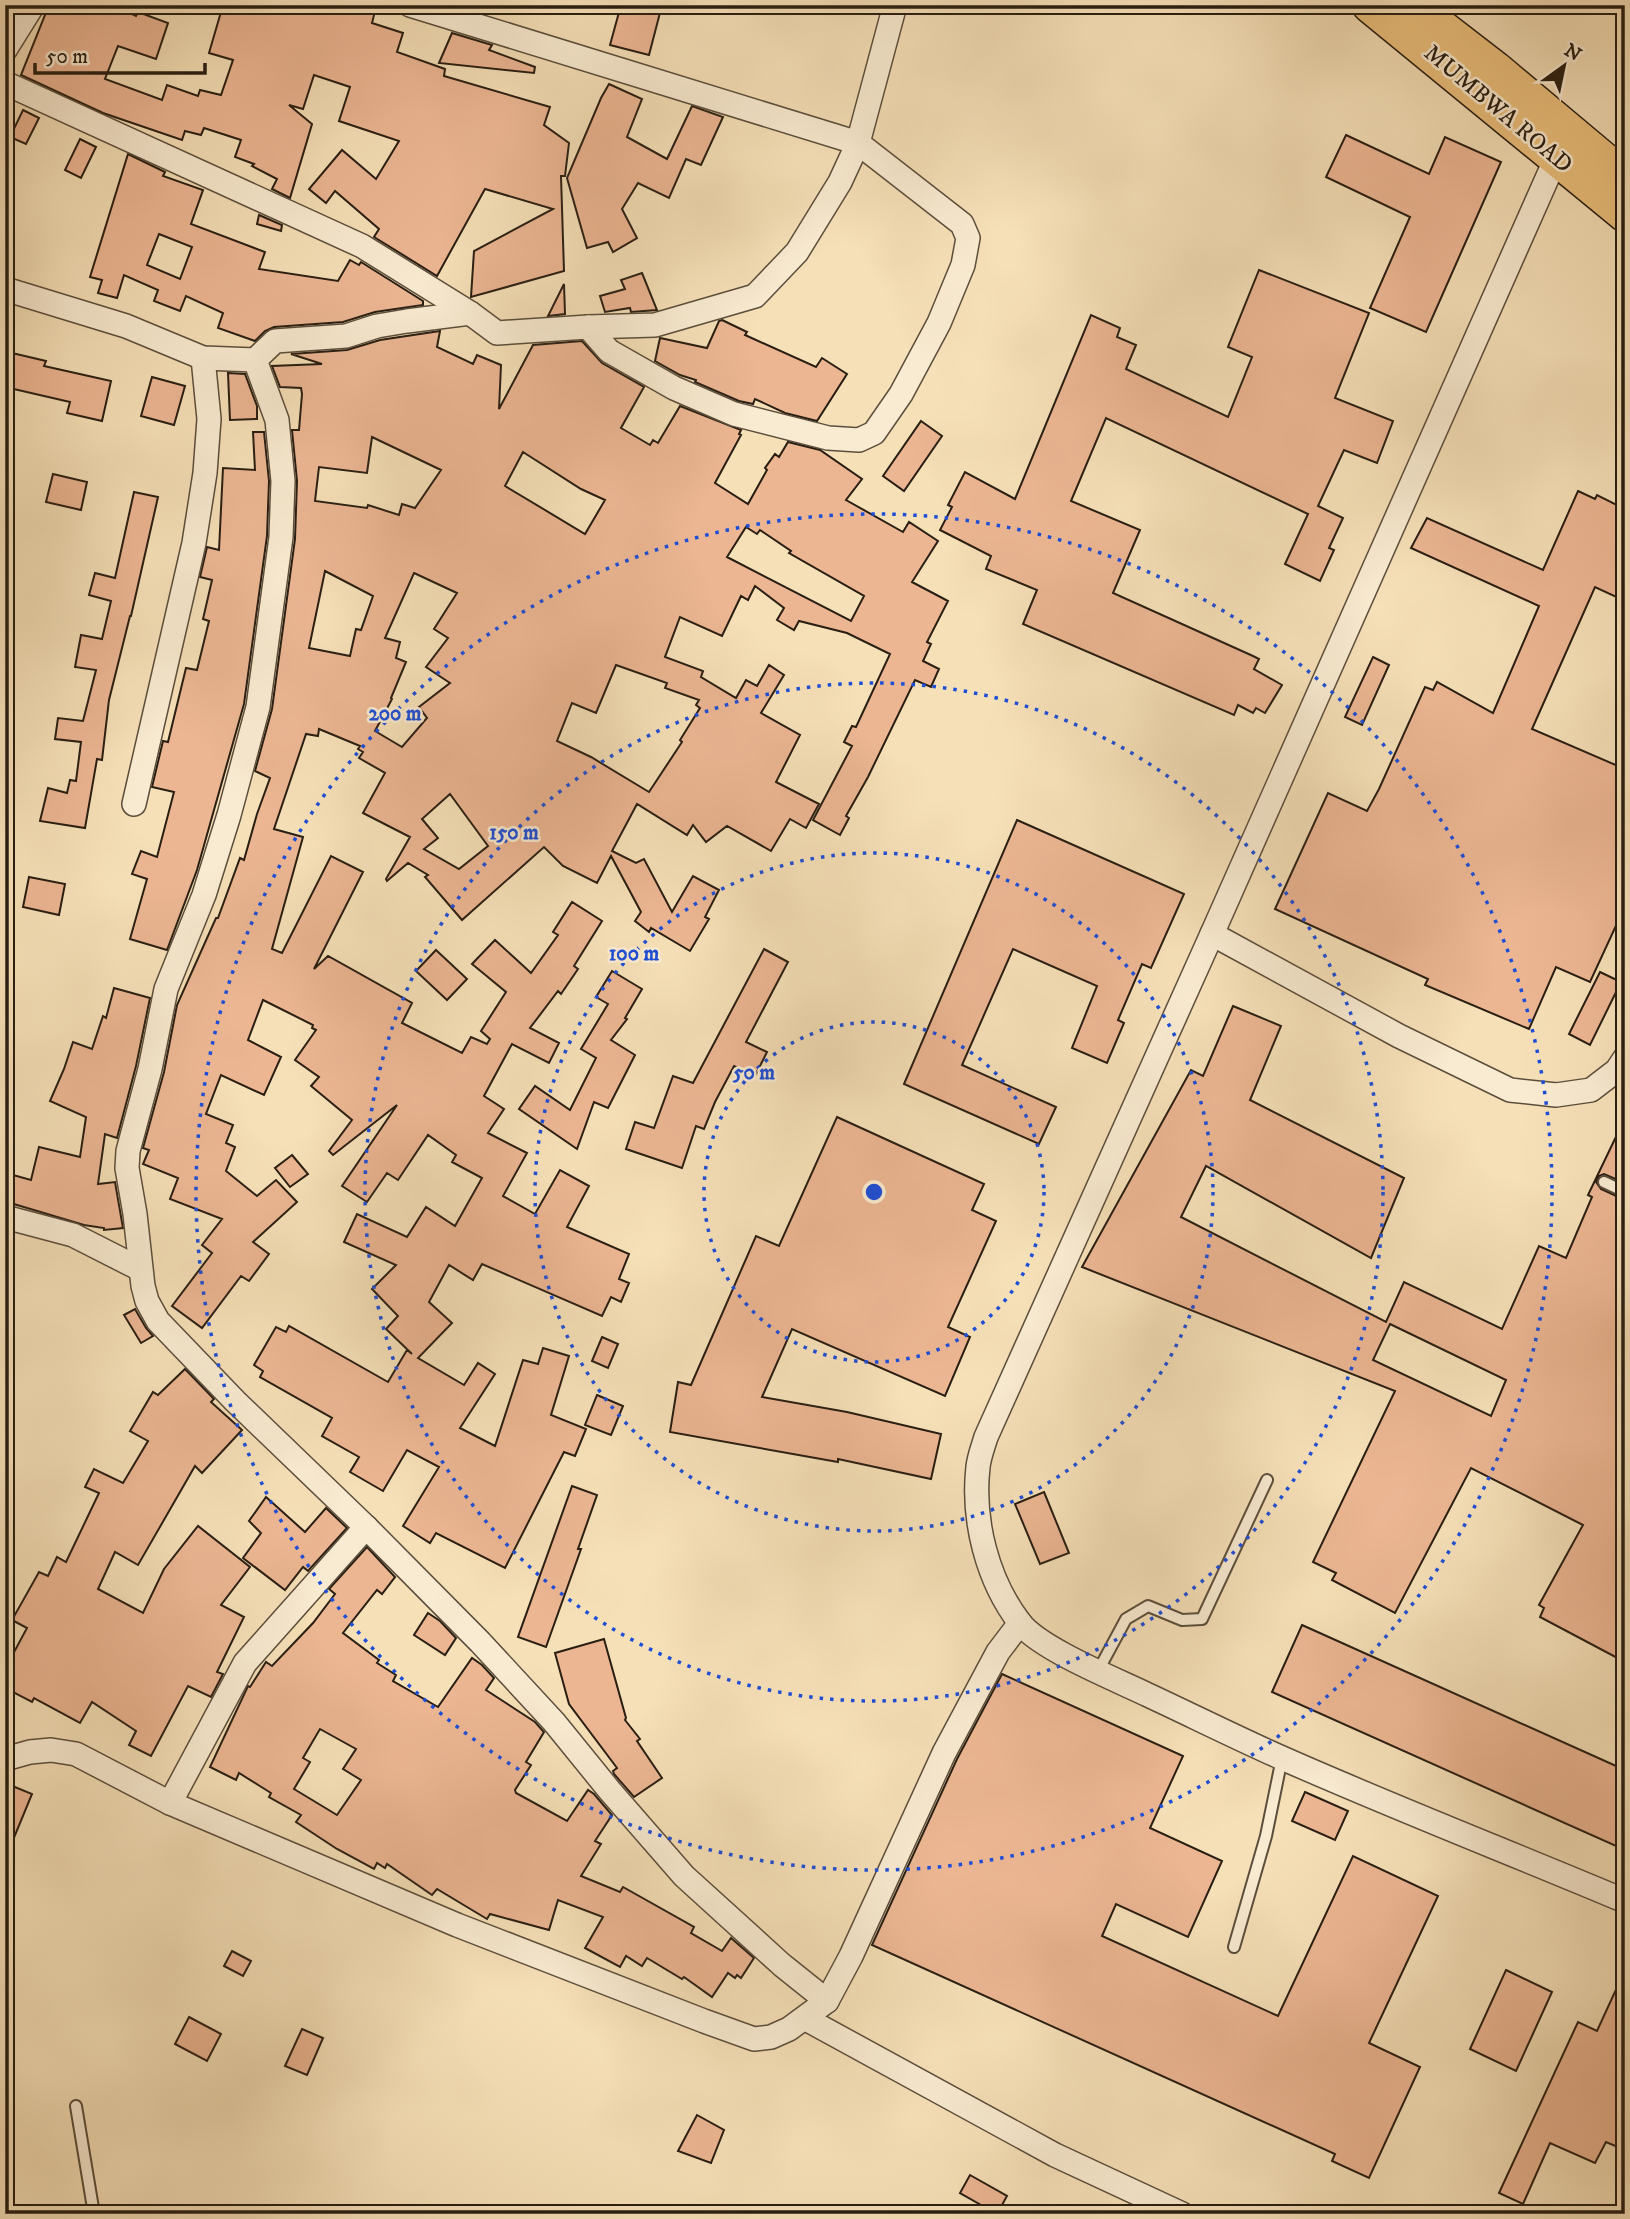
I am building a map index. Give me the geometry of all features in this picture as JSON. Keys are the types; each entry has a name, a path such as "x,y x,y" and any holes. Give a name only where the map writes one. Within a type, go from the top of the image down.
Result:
{"main road":[{"name":"MUMBWA ROAD","path":"1370,5 1562,144 1625,178"},
{"name":"MUMBWA ROAD","path":"1412,5 1495,69 1625,214"}],"street":[{"path":"5,50 33,5"},
{"path":"410,5 858,144 962,224 968,238 963,265 939,323 901,394 874,433 859,440 828,438 734,414 674,388 609,351 588,327"},
{"path":"5,83 362,246 470,313 497,333 655,326 755,296 797,252 841,182 858,144 895,5"},
{"path":"1562,144 986,1437 978,1466 977,1502 981,1538 992,1571 1006,1601 1020,1623 1035,1639 1282,1758 1625,1901"},
{"path":"5,289 126,326 203,358 255,360 275,341 346,336 377,326 470,313"},
{"path":"134,804 194,543 203,485 209,419 203,358"},
{"path":"255,360 277,421 283,481 281,537 258,707 204,895 166,989 150,1069 128,1152 127,1168 146,1301 158,1321 235,1401 480,1642 554,1722 684,1876 782,1965 827,2001"},
{"path":"1212,934 1399,1036 1510,1090 1556,1095 1591,1090 1617,1070 1625,1058"},
{"path":"5,1217 73,1236 140,1269"},
{"path":"170,1803 245,1663 366,1527"},
{"path":"5,1759 51,1750 76,1754 170,1803 457,1925 754,2039 771,2037 806,2019 827,2001 851,1956 944,1753 998,1652 1020,1623"},
{"path":"806,2019 1055,2155 1182,2214"}],"lane":[{"path":"1604,1182 1625,1192"},
{"path":"1098,1671 1126,1619 1148,1606 1182,1620 1202,1619 1267,1480"},
{"path":"1234,1947 1266,1836 1282,1758"},
{"path":"76,2106 94,2214"}],"building":[{"path":"49,5 112,5 136,16 138,12 168,23 156,59 118,46 105,79 162,100 167,85 198,96 200,90 221,95 233,60 209,53 223,5 352,5 375,11 372,23 403,33 397,52 445,69 444,76 550,107 544,125 569,143 565,176 561,176 564,271 471,297 474,251 553,209 485,189 437,276 374,237 379,229 335,191 326,203 309,189 342,150 376,179 399,141 339,121 350,87 314,75 303,109 289,105 312,124 290,198 272,189 277,179 252,166 254,164 235,157 241,140 204,128 201,135 185,131 182,140 103,113 21,75"},
{"path":"621,5 662,5 649,55 610,45"},
{"path":"452,33 492,45 489,50 535,67 534,73 439,63"},
{"path":"609,84 642,99 627,137 667,159 692,106 723,117 701,165 686,159 669,198 638,183 622,209 637,238 613,252 608,242 587,248 567,178"},
{"path":"23,110 39,118 26,144 10,137"},
{"path":"1346,135 1429,174 1445,137 1501,162 1426,332 1370,308 1410,217 1326,177"},
{"path":"80,139 96,147 81,178 65,170"},
{"path":"128,154 165,172 163,176 203,190 191,224 265,252 259,269 338,281 350,260 359,265 361,262 423,301 423,305 375,312 343,322 274,327 265,331 255,341 218,328 223,313 186,296 180,311 154,301 158,290 124,275 117,298 98,293 102,280 90,277","holes":["159,234 192,247 180,279 147,265"]},
{"path":"259,215 282,225 281,231 257,224"},
{"path":"1259,270 1369,313 1335,398 1393,421 1377,463 1344,450 1318,506 1343,518 1329,548 1334,550 1320,581 1285,564 1308,514 1106,418 1071,501 1140,530 1113,593 1259,659 1254,669 1282,685 1265,713 1256,708 1253,713 1238,705 1234,715 1023,624 1037,590 986,569 991,556 940,530 952,507 948,505 965,472 1015,499 1091,315 1120,328 1117,337 1136,345 1126,369 1228,417 1252,357 1228,347"},
{"path":"642,273 657,310 631,312 630,308 605,312 600,296 625,289 621,280"},
{"path":"564,284 565,314 548,316"},
{"path":"719,321 747,332 745,335 816,367 822,358 847,374 817,421 785,413 755,399 753,404 739,401 655,361 660,338 707,348"},
{"path":"440,331 437,347 473,364 477,355 501,365 499,409 533,345 582,341 602,363 644,387 621,428 650,445 653,440 658,443 680,406 741,430 741,435 715,483 748,504 767,470 765,468 775,454 779,457 788,442 820,450 862,479 846,500 903,532 909,522 938,541 912,582 948,601 927,642 931,644 923,661 939,669 931,687 915,680 846,816 849,818 840,835 813,820 852,746 844,742 852,726 856,727 890,654 847,633 799,621 794,630 777,620 784,608 755,586 748,600 741,596 722,636 680,617 665,657 703,671 701,677 736,698 746,680 757,686 769,665 784,675 761,713 800,735 776,782 819,804 806,828 790,819 771,851 727,826 706,842 693,825 687,835 637,804 612,851 636,863 644,859 672,912 693,876 719,890 705,917 709,919 690,951 651,928 649,932 635,921 641,912 611,856 597,883 563,866 544,847 462,920 425,877 428,875 408,863 387,881 410,837 363,813 385,773 359,758 363,752 358,749 360,746 319,729 318,736 306,734 274,829 303,837 272,949 282,953 331,856 363,872 314,969 328,956 412,1003 402,1023 462,1053 471,1037 487,1044 490,1039 481,1031 506,992 472,964 495,940 531,973 558,935 553,932 572,902 602,921 574,966 578,969 561,994 558,991 530,1028 559,1043 549,1063 512,1044 484,1096 504,1109 488,1133 527,1153 503,1196 535,1214 560,1170 589,1186 567,1227 629,1254 619,1279 629,1283 621,1302 611,1297 602,1316 482,1264 473,1280 449,1265 429,1302 452,1323 418,1358 464,1385 478,1363 495,1374 460,1428 495,1446 523,1360 538,1364 543,1348 569,1356 551,1415 586,1429 575,1456 564,1452 505,1568 436,1533 430,1543 403,1526 439,1467 407,1450 383,1491 350,1472 359,1457 322,1436 332,1418 260,1377 263,1371 254,1365 276,1327 286,1332 289,1326 388,1382 407,1350 412,1354 386,1329 398,1316 372,1289 396,1265 344,1242 357,1214 407,1237 426,1207 455,1226 482,1178 452,1162 456,1155 428,1135 398,1180 387,1173 367,1202 342,1186 397,1105 333,1155 329,1151 352,1120 311,1086 319,1077 295,1060 316,1030 312,1028 313,1025 263,1000 248,1040 281,1057 264,1095 221,1075 206,1114 233,1125 226,1143 235,1147 226,1171 257,1196 276,1180 297,1202 253,1242 269,1254 249,1281 241,1276 202,1328 172,1306 212,1253 202,1245 222,1219 170,1199 178,1178 143,1164 149,1150 143,1148 164,1072 177,1005 218,918 240,858 244,860 270,778 255,771 272,709 295,539 297,481 292,430 299,430 302,394 301,388 280,387 272,366 322,364 291,354 347,350 380,340","holes":["372,437 441,470 415,508 402,504 399,515 368,505 367,508 315,501 319,467 367,473","523,452 581,489 605,500 585,534 505,486","746,527 757,534 760,530 791,551 789,553 864,596 851,621 727,557","325,571 373,596 361,630 356,629 350,656 309,648","414,573 457,593 434,629 448,638 426,667 450,683 419,707 427,718 402,747 375,731 392,699 406,662 396,658 400,642 385,638","616,665 667,683 665,688 699,700 696,705 700,708 680,740 682,742 649,792 591,757 557,741 572,703 596,713","450,794 488,846 459,869 424,849 438,838 422,819"]},
{"path":"12,353 46,361 44,366 111,381 102,421 67,413 70,402 5,387"},
{"path":"228,373 245,374 257,406 257,419 230,420"},
{"path":"152,377 185,386 174,425 141,416"},
{"path":"921,421 942,436 904,491 883,476"},
{"path":"253,432 264,432 269,481 267,536 244,704 197,870 167,950 130,939 147,879 132,874 141,851 157,857 174,792 152,787 163,741 168,742 186,668 197,670 209,621 203,619 212,580 200,577 207,547 219,550 223,468 255,470"},
{"path":"53,474 87,482 81,510 46,502"},
{"path":"1578,491 1595,499 1597,495 1625,509 1625,601 1595,587 1532,729 1625,769 1625,919 1620,917 1590,982 1556,967 1529,1029 1425,985 1428,979 1275,909 1328,793 1367,811 1425,687 1433,690 1437,682 1493,713 1539,606 1411,548 1427,518 1543,570"},
{"path":"134,492 158,497 109,700 102,760 97,759 85,828 40,821 48,788 67,793 70,780 76,781 81,742 55,739 58,718 83,721 96,670 75,667 81,635 102,639 111,601 89,595 95,573 115,578"},
{"path":"1373,657 1389,665 1362,725 1345,717"},
{"path":"1017,820 1184,894 1151,968 1142,964 1118,1020 1124,1023 1107,1063 1072,1048 1097,986 1013,949 962,1065 1056,1107 1039,1144 904,1084"},
{"path":"29,877 65,884 59,915 23,907"},
{"path":"764,949 788,962 746,1042 767,1052 755,1076 734,1066 704,1129 696,1126 682,1168 626,1149 635,1122 654,1128 673,1076 693,1083"},
{"path":"436,950 467,979 447,1000 416,971"},
{"path":"612,971 642,989 625,1018 627,1019 611,1040 635,1055 608,1108 594,1102 577,1149 519,1109 535,1086 570,1110 596,1058 581,1049 608,1004 596,997"},
{"path":"1600,972 1621,982 1590,1045 1569,1034"},
{"path":"114,988 150,998 117,1138 105,1134 98,1184 115,1182 123,1228 104,1230 7,1202 13,1175 31,1180 39,1147 80,1157 86,1117 50,1101 73,1042 92,1049 103,1016 106,1018"},
{"path":"1233,1006 1281,1026 1250,1100 1404,1178 1371,1258 1206,1166 1181,1217 1386,1322 1404,1282 1502,1329 1539,1246 1566,1258 1592,1197 1588,1195 1625,1118 1625,1183 1604,1174 1599,1176 1596,1182 1601,1189 1625,1200 1625,1662 1540,1617 1544,1608 1539,1605 1583,1525 1471,1468 1395,1613 1332,1580 1336,1573 1313,1562 1395,1391 1082,1267 1191,1070 1203,1076","holes":["1390,1324 1506,1380 1491,1416 1373,1360"]},
{"path":"837,1117 984,1184 972,1210 996,1221 948,1327 970,1337 945,1396 792,1329 762,1397 847,1412 941,1434 931,1479 838,1459 838,1462 670,1432 678,1382 691,1385 756,1236 779,1246"},
{"path":"292,1155 308,1174 290,1187 275,1168"},
{"path":"135,1309 153,1336 141,1343 124,1315"},
{"path":"602,1337 618,1344 608,1368 592,1361"},
{"path":"185,1369 214,1399 211,1402 242,1430 202,1473 195,1466 138,1565 115,1552 98,1589 143,1613 164,1569 198,1526 250,1567 221,1605 244,1617 217,1672 223,1674 211,1697 188,1686 151,1756 129,1745 136,1731 92,1702 80,1723 34,1698 32,1702 5,1688 5,1669 27,1628 12,1620 39,1572 48,1576 57,1557 66,1562 99,1493 85,1487 94,1469 123,1483 148,1441 130,1431 153,1392 158,1395"},
{"path":"597,1395 623,1406 611,1435 585,1425"},
{"path":"572,1486 597,1495 546,1647 518,1637"},
{"path":"1044,1492 1069,1553 1040,1564 1015,1504"},
{"path":"266,1497 305,1532 326,1508 347,1528 308,1571 303,1567 285,1590 243,1558 261,1533 249,1521"},
{"path":"367,1547 395,1577 382,1594 377,1590 343,1633 379,1660 377,1663 396,1675 393,1681 438,1707 472,1658 482,1665 494,1678 486,1690 535,1722 544,1732 526,1762 531,1765 515,1790 516,1793 567,1821 588,1790 612,1815 595,1841 601,1844 581,1876 620,1892 623,1887 694,1927 691,1933 722,1951 731,1938 754,1958 741,1978 737,1975 735,1978 728,1973 712,1997 684,1977 682,1979 647,1958 642,1966 626,1956 620,1967 585,1948 603,1917 558,1900 549,1930 490,1914 487,1919 437,1889 432,1895 387,1864 385,1868 377,1863 374,1869 337,1849 296,1822 301,1815 269,1797 271,1793 239,1773 236,1780 210,1767 248,1686 250,1687 266,1662 272,1666 313,1623 335,1594 329,1589","holes":["320,1729 356,1749 343,1769 361,1780 337,1815 294,1789 310,1762 303,1758"]},
{"path":"428,1613 456,1638 445,1655 414,1635"},
{"path":"1302,1625 1625,1770 1625,1850 1272,1692"},
{"path":"604,1639 625,1720 640,1739 637,1741 662,1778 634,1797 614,1774 613,1771 617,1768 569,1704 555,1653"},
{"path":"1002,1674 1183,1756 1150,1828 1222,1861 1188,1937 1116,1904 1102,1936 1278,2016 1353,1856 1438,1896 1369,2043 1420,2067 1369,2178 1332,2161 1335,2154 872,1945 957,1759"},
{"path":"5,1783 32,1794 6,1857 5,1857"},
{"path":"1305,1792 1348,1811 1335,1840 1292,1821"},
{"path":"232,1951 251,1961 243,1976 224,1966"},
{"path":"1506,1970 1552,1992 1516,2071 1470,2049"},
{"path":"1625,1970 1625,2150 1606,2142 1595,2163 1550,2143 1523,2204 1499,2193 1578,2022 1597,2031"},
{"path":"189,2017 221,2034 207,2061 175,2044"},
{"path":"302,2029 323,2038 307,2075 285,2066"},
{"path":"697,2115 724,2130 711,2163 678,2151"},
{"path":"970,2175 1007,2196 997,2214 960,2193"}]}
